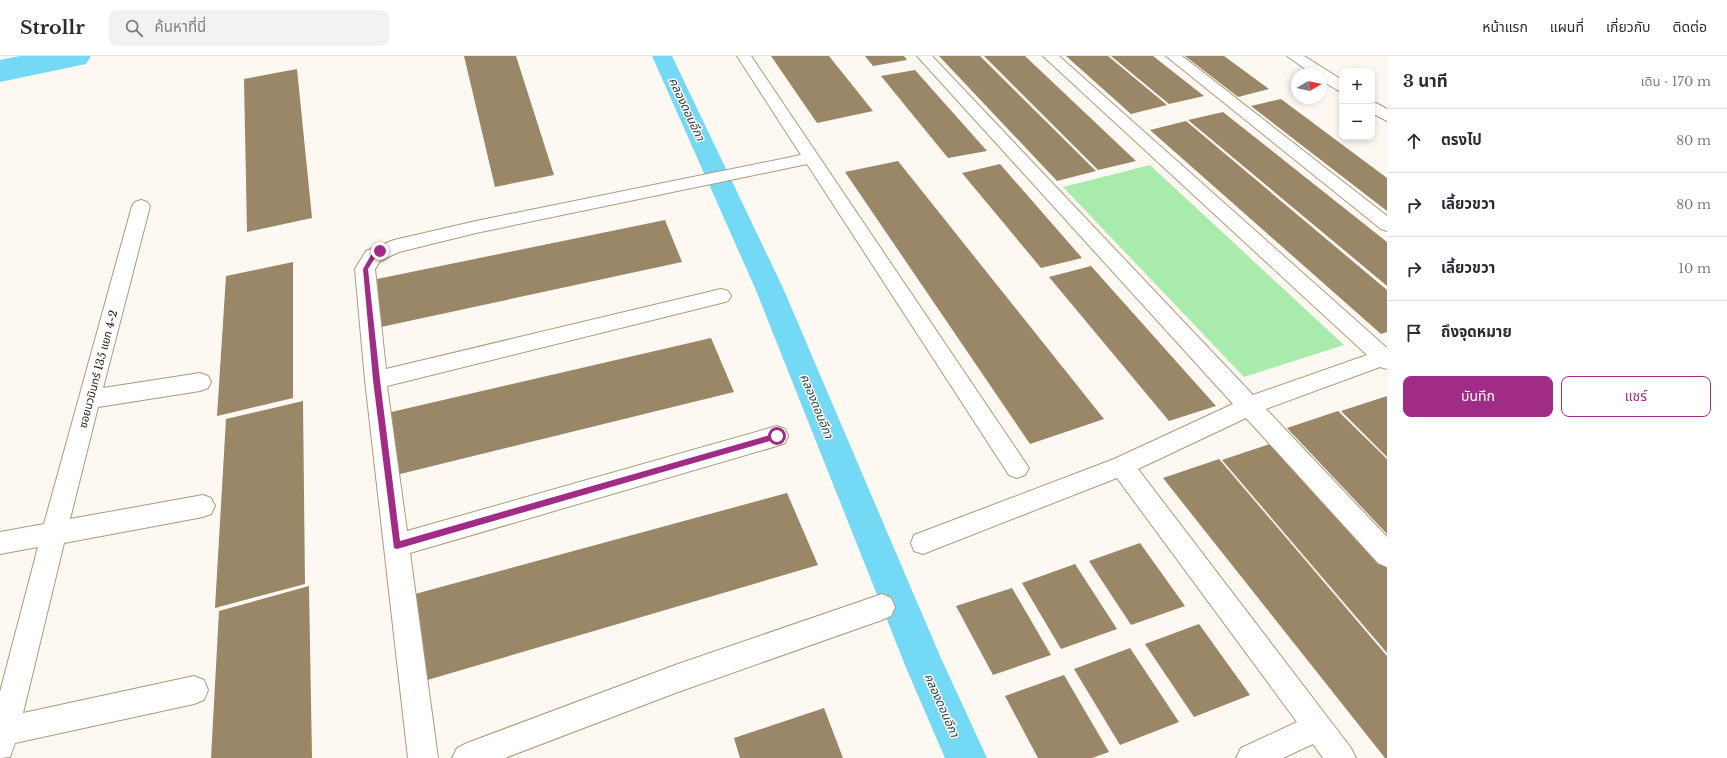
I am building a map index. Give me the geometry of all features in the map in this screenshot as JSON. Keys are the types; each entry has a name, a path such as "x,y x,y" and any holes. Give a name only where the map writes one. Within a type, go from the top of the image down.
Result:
{"street":[{"path":"744,56 1017,468"},
{"path":"924,56 1387,555"},
{"path":"923,543 1122,466 1249,406 1386,358 1050,56"},
{"path":"1172,56 1387,225"},
{"path":"1294,56 1339,85"},
{"path":"1375,108 1387,116"},
{"path":"423,758 376,380 365,269 373,256 380,251 476,227 811,158"},
{"name":"ซอยนวมินทร์ 135 แยก 4-2","path":"2,739 54,532 141,206"},
{"path":"376,380 722,296"},
{"path":"90,399 200,382"},
{"path":"397,545 777,436"},
{"path":"1122,466 1341,758"},
{"path":"0,543 204,506"},
{"path":"468,758 678,678 882,607"},
{"path":"2,739 194,690"},
{"path":"1251,758 1318,728"}],"green space":[{"path":"1150,165 1344,345 1244,377 1063,187"}],"building":[{"path":"464,56 516,56 554,175 495,187"},
{"path":"771,56 829,56 873,111 817,123"},
{"path":"865,56 904,56 907,60 873,66"},
{"path":"939,56 980,56 1096,171 1057,181"},
{"path":"984,56 1025,56 1136,161 1098,170"},
{"path":"1066,56 1108,56 1167,105 1131,114"},
{"path":"1111,56 1153,56 1204,96 1169,104"},
{"path":"1185,56 1224,56 1269,89 1238,97"},
{"path":"297,69 312,218 247,232 244,79"},
{"path":"915,70 987,151 948,158 881,76"},
{"path":"1281,99 1387,178 1387,211 1251,106"},
{"path":"1223,112 1387,242 1387,286 1188,120"},
{"path":"1186,121 1387,290 1387,332 1381,334 1150,130"},
{"path":"898,161 1104,419 1030,444 845,172"},
{"path":"1000,164 1082,258 1041,268 962,173"},
{"path":"665,220 682,262 381,327 377,279"},
{"path":"293,262 293,398 217,416 226,276"},
{"path":"1091,266 1216,406 1169,421 1049,277"},
{"path":"711,338 734,392 392,476 387,413"},
{"path":"1387,396 1387,457 1341,411"},
{"path":"303,401 305,584 215,608 226,419"},
{"path":"1338,411 1387,459 1387,534 1287,428"},
{"path":"1276,442 1387,563 1387,653 1222,460"},
{"path":"1219,459 1387,656 1387,758 1385,758 1163,478"},
{"path":"787,493 818,565 424,681 415,594"},
{"path":"1140,543 1185,606 1131,625 1089,561"},
{"path":"1075,564 1117,629 1061,649 1022,583"},
{"path":"309,586 312,758 211,758 219,611"},
{"path":"1012,588 1051,655 993,675 956,606"},
{"path":"1199,624 1250,695 1194,717 1145,644"},
{"path":"1130,648 1179,722 1120,745 1074,669"},
{"path":"1064,675 1109,752 1092,758 1038,758 1005,696"},
{"path":"824,708 843,758 740,758 734,738"}],"waterway":[{"path":"0,71 73,56"},
{"name":"คลองดอนอีกา","path":"662,56 769,288 926,670 966,758"}],"route":[{"path":"380,251 373,256 365,269 376,380 397,545 777,436"}]}
